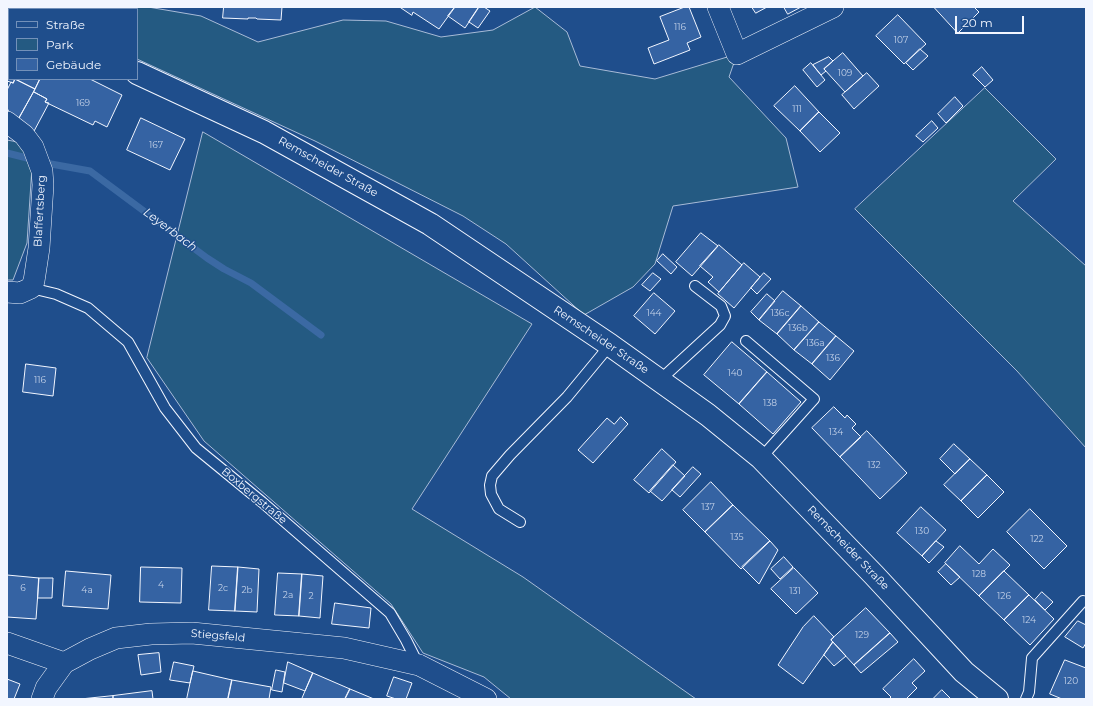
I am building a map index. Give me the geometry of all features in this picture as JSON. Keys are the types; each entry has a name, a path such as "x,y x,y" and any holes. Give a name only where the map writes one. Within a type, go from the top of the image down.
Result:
{"main road":[{"name":"Remscheider Straße","path":"138,73 264,132 430,224 660,380 708,415 761,458 874,575 964,672 998,699"}],"street":[{"path":"718,7 737,54 833,7"},
{"name":"Blaffertsberg","path":"7,122 24,136 33,147 42,171 43,185 39,248 34,281 31,288"},
{"path":"7,292 20,293 31,288"},
{"name":"Stiegsfeld","path":"42,699 46,688 64,663 90,649 116,638 151,634 192,633 344,648 419,665"},
{"path":"7,643 64,663"},
{"path":"419,665 486,699"}],"lane":[{"path":"660,380 720,325 725,316 721,306 695,286"},
{"name":"Boxbergstraße","path":"31,288 56,294 88,308 128,342 165,408 196,448 262,502 390,613 419,665"},
{"path":"746,342 814,399 761,458"},
{"path":"520,522 499,509 491,494 490,485 492,476 510,455 567,397 610,345"},
{"path":"1026,699 1029,692 1032,658 1084,601"}],"green space":[{"path":"45,7 148,7 201,16 258,42 343,20 386,21 441,37 493,30 535,7 567,32 580,66 655,79 737,54 729,77 786,138 798,187 673,206 655,264 633,287 584,315 506,244 463,216 315,141 138,59 138,8"},
{"path":"985,88 1056,159 1013,201 1086,266 1086,448 1017,371 855,209"},
{"path":"203,132 532,324 412,509 523,577 696,699 511,699 484,677 423,653 391,604 204,441 147,358"},
{"path":"7,140 23,143 32,167 27,243 13,280 7,280"}],"building":[{"path":"224,7 282,7 281,20 223,18"},
{"path":"400,7 455,7 439,29 413,12 412,15"},
{"path":"455,7 479,7 465,28 448,16"},
{"path":"479,7 484,7 490,11 478,28 469,22"},
{"path":"685,7 689,7 701,37 687,43 690,50 654,64 648,48 669,40 660,17"},
{"path":"752,7 767,7 756,13"},
{"path":"784,7 801,7 788,14"},
{"path":"934,7 974,7 979,12 958,33"},
{"path":"898,15 926,44 904,64 876,36"},
{"path":"920,49 928,56 913,70 906,63"},
{"path":"843,53 863,76 845,92 824,69"},
{"path":"829,57 833,61 824,69 826,71 821,75 813,65"},
{"path":"8,60 8,80 14,80 13,83 7,81"},
{"path":"811,63 825,80 817,87 803,70"},
{"path":"982,67 993,80 985,87 973,75"},
{"path":"867,73 879,86 854,109 842,95"},
{"path":"14,80 17,80 35,89 18,120 11,116 7,108 7,90 11,82 13,83"},
{"path":"17,80 40,80 35,89"},
{"path":"40,80 92,80 122,95 107,127 95,121 93,125 45,102 47,99 34,92"},
{"path":"795,86 819,112 800,131 774,106"},
{"path":"34,92 47,99 45,102 49,103 33,133 18,120"},
{"path":"955,97 963,106 946,123 938,114"},
{"path":"819,112 840,133 820,152 800,131"},
{"path":"141,118 185,139 170,170 127,150"},
{"path":"932,121 938,128 923,142 916,136"},
{"path":"701,233 718,246 692,276 676,262"},
{"path":"719,245 742,265 719,292 708,282 713,277 700,266"},
{"path":"663,254 677,267 671,274 657,261"},
{"path":"744,263 760,277 734,308 718,294"},
{"path":"653,273 661,279 650,291 642,285"},
{"path":"764,273 771,279 757,294 751,288"},
{"path":"783,291 801,306 777,334 759,320"},
{"path":"654,293 675,311 655,334 634,316"},
{"path":"767,294 775,301 759,320 751,312"},
{"path":"801,306 819,322 794,350 777,334"},
{"path":"819,322 836,336 812,364 794,350"},
{"path":"836,336 854,351 830,380 812,364"},
{"path":"732,342 767,372 739,404 704,375"},
{"path":"26,364 56,368 53,396 23,392"},
{"path":"767,372 801,402 773,434 739,404"},
{"path":"834,407 845,418 847,415 856,424 852,428 861,437 840,457 812,428"},
{"path":"621,417 628,424 593,463 578,450 607,418 614,424"},
{"path":"867,431 907,473 880,499 840,457"},
{"path":"954,444 970,459 955,474 940,459"},
{"path":"662,449 676,462 649,493 634,480"},
{"path":"970,459 987,475 961,501 944,485"},
{"path":"673,465 685,476 662,501 650,491"},
{"path":"693,467 701,474 680,497 672,490"},
{"path":"987,475 1004,492 978,518 961,501"},
{"path":"711,482 733,505 705,532 683,510"},
{"path":"733,505 770,541 741,569 705,532"},
{"path":"921,507 946,530 922,556 897,533"},
{"path":"1030,509 1067,546 1044,569 1007,532"},
{"path":"770,541 778,550 759,584 742,567"},
{"path":"936,541 944,547 929,563 922,556"},
{"path":"960,546 979,564 993,549 1010,565 979,596 945,563"},
{"path":"784,557 793,567 780,579 771,569"},
{"path":"946,564 960,577 951,585 938,572"},
{"path":"212,566 238,567 235,611 209,610"},
{"path":"141,567 182,568 181,603 140,602"},
{"path":"238,567 259,569 257,612 235,611"},
{"path":"794,568 818,593 796,614 771,589"},
{"path":"66,571 111,575 108,609 63,606"},
{"path":"1004,571 1029,595 1004,620 979,596"},
{"path":"278,573 302,574 299,616 275,615"},
{"path":"302,574 323,576 320,618 299,616"},
{"path":"7,575 39,578 36,619 7,617"},
{"path":"39,578 53,578 52,598 38,598"},
{"path":"1042,592 1053,602 1045,610 1035,600"},
{"path":"1029,595 1054,619 1030,645 1004,620"},
{"path":"335,603 371,608 369,628 332,624"},
{"path":"866,608 890,633 854,665 831,640"},
{"path":"814,616 834,637 831,640 833,642 803,684 778,665 803,627"},
{"path":"1078,621 1086,625 1086,643 1083,648 1065,637"},
{"path":"890,633 898,642 861,673 854,665"},
{"path":"833,642 846,656 834,666 824,655"},
{"path":"159,653 161,672 141,675 138,655"},
{"path":"914,659 925,671 912,683 917,688 906,699 889,699 891,697 883,689"},
{"path":"1065,660 1086,668 1086,699 1062,699 1050,694"},
{"path":"174,662 194,666 190,683 170,680"},
{"path":"288,662 313,673 305,691 284,683"},
{"path":"276,670 285,672 282,692 272,690"},
{"path":"193,671 232,680 228,699 187,699"},
{"path":"313,673 350,689 345,699 302,699"},
{"path":"394,677 412,683 406,699 396,699 387,696"},
{"path":"7,679 20,684 14,699 7,699"},
{"path":"232,680 271,687 269,699 228,699"},
{"path":"350,689 374,699 345,699"},
{"path":"942,690 951,699 933,699"},
{"path":"152,691 153,699 113,699 113,696"},
{"path":"113,696 113,699 81,699"}],"waterway":[{"name":"Leyerbach","path":"7,153 51,164 90,171 207,258 251,283 321,335"}]}
